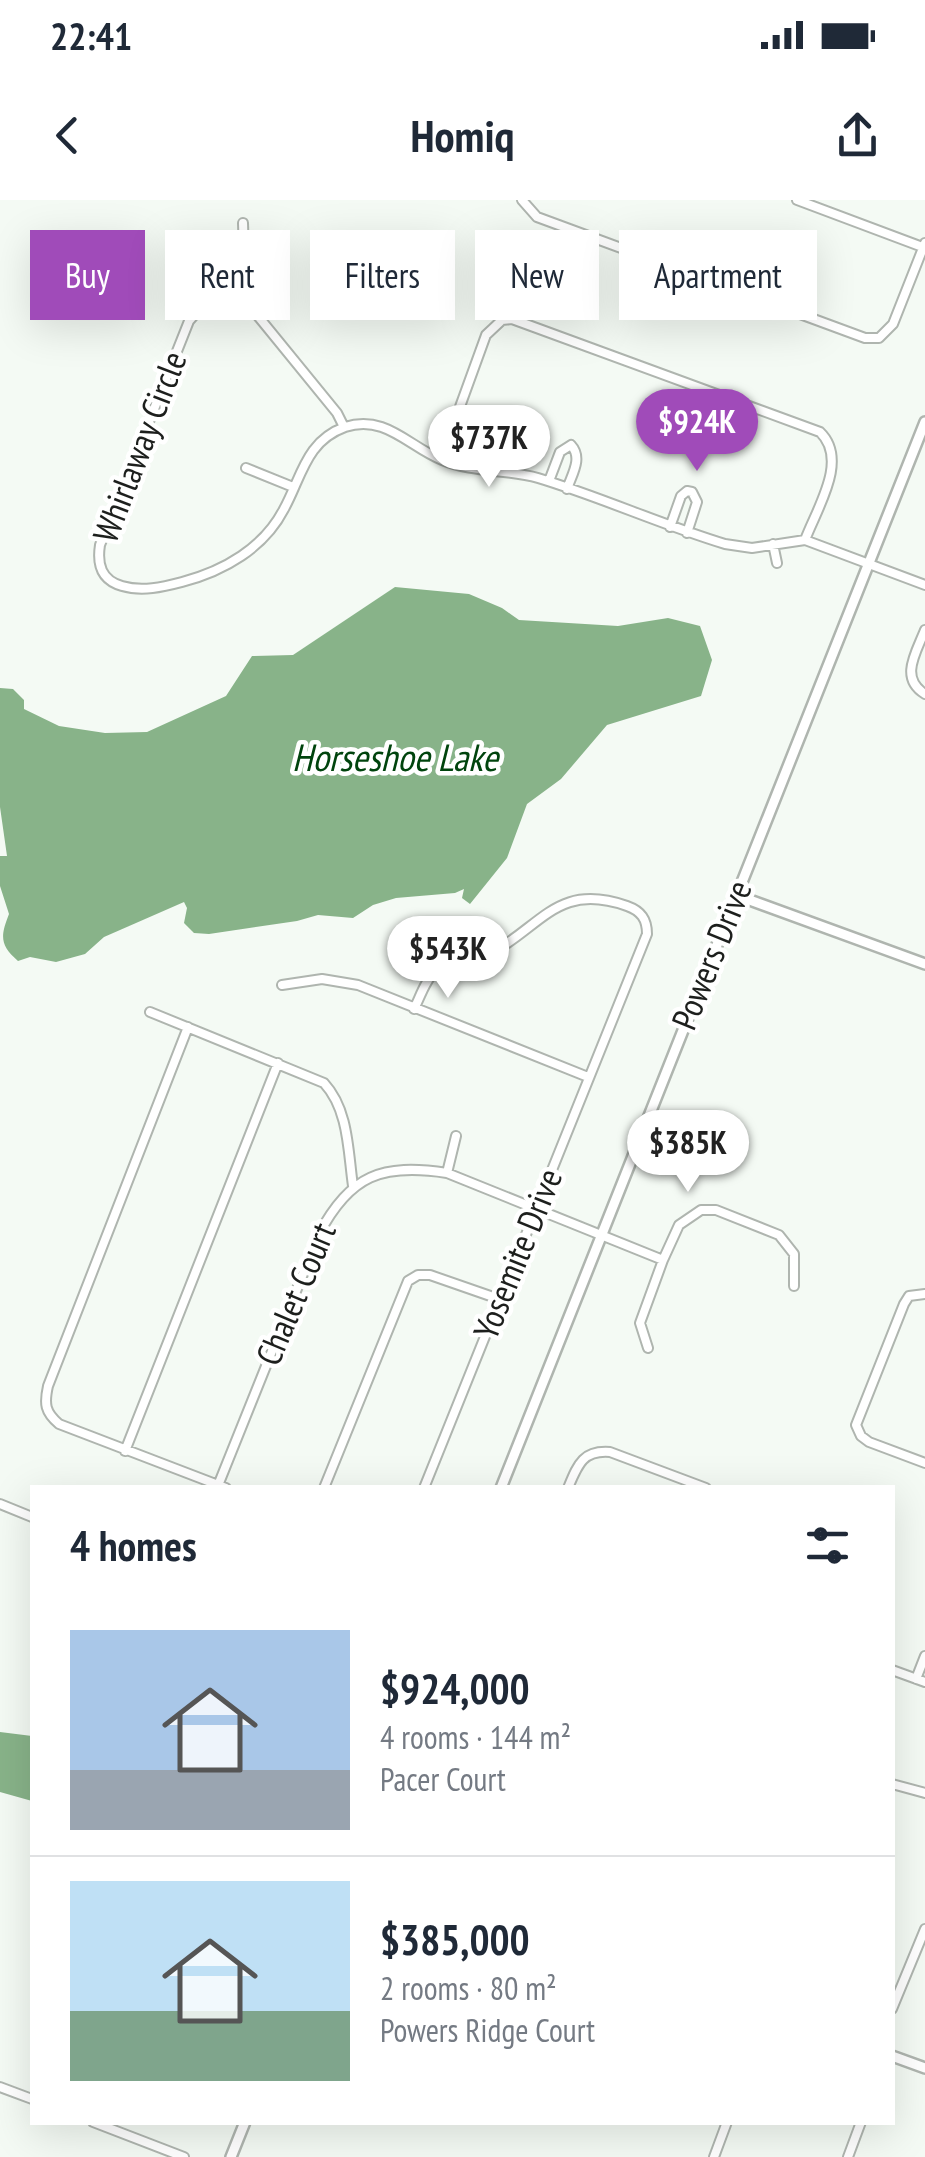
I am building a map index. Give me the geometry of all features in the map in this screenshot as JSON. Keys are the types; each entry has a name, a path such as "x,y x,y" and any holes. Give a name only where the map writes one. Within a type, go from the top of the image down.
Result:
{"street":[{"path":"522,200 537,217 865,338 879,338 894,324 924,246 796,200"},
{"path":"243,222 243,230"},
{"path":"440,459 486,335 502,320 512,318 820,432 830,442 834,464 805,540"},
{"name":"Whirlaway Circle","path":"190,320 100,545 97,560 110,581 144,589 200,577 259,544 279,518 312,448 326,435 344,427"},
{"path":"262,320 344,427 361,422 386,426 440,459 472,469 518,472 725,544 752,548 805,540 925,585"},
{"name":"Powers Drive","path":"502,1485 925,422"},
{"path":"549,482 560,452 570,446 576,451 577,460 567,488"},
{"path":"246,468 293,487"},
{"path":"670,527 681,496 692,492 697,502 687,533"},
{"path":"773,544 777,564"},
{"path":"922,693 909,675 925,630"},
{"path":"736,895 925,964"},
{"name":"Yosemite Drive","path":"414,1008 435,971 490,954 573,898 615,902 638,910 647,923 647,934 425,1485"},
{"path":"282,986 322,979 358,985 588,1076"},
{"path":"150,1012 312,1076 335,1094 342,1111 353,1186"},
{"path":"188,1027 44,1403 59,1424 215,1485"},
{"path":"125,1450 278,1063"},
{"path":"447,1173 456,1136"},
{"name":"Chalet Court","path":"221,1485 318,1234 332,1208 353,1186 386,1170 414,1168 447,1173 663,1260"},
{"path":"648,1348 640,1324 663,1260 679,1225 701,1210 716,1210 769,1230 788,1242 794,1254 794,1286"},
{"path":"325,1485 408,1281 418,1275 430,1275 499,1300"},
{"path":"925,1294 910,1296 904,1304 856,1425 869,1442 925,1463"},
{"path":"569,1485 578,1463 585,1455 597,1451 610,1452 698,1485"},
{"path":"0,1504 30,1516"},
{"path":"895,1671 920,1680 925,1656"},
{"path":"895,1785 925,1793"},
{"path":"895,2001 925,1929"},
{"path":"895,2057 925,2068"},
{"path":"0,2087 30,2098"},
{"path":"102,2125 184,2157"},
{"path":"231,2157 244,2125"},
{"path":"714,2157 726,2125"},
{"path":"848,2157 861,2125"}],"water":[{"name":"Horseshoe Lake","path":"395,587 469,594 519,620 618,626 668,618 700,626 712,660 701,696 607,725 561,779 527,804 507,858 470,904 462,898 464,889 396,898 373,905 353,918 318,915 209,934 194,933 184,923 184,902 104,937 85,954 56,962 30,957 18,961 12,955 3,940 9,914 0,886 0,856 7,856 0,807 0,688 13,689 24,700 24,709 59,726 105,733 147,732 226,696 252,656 293,655"},
{"path":"0,1732 30,1736 30,1800 0,1792"}]}
